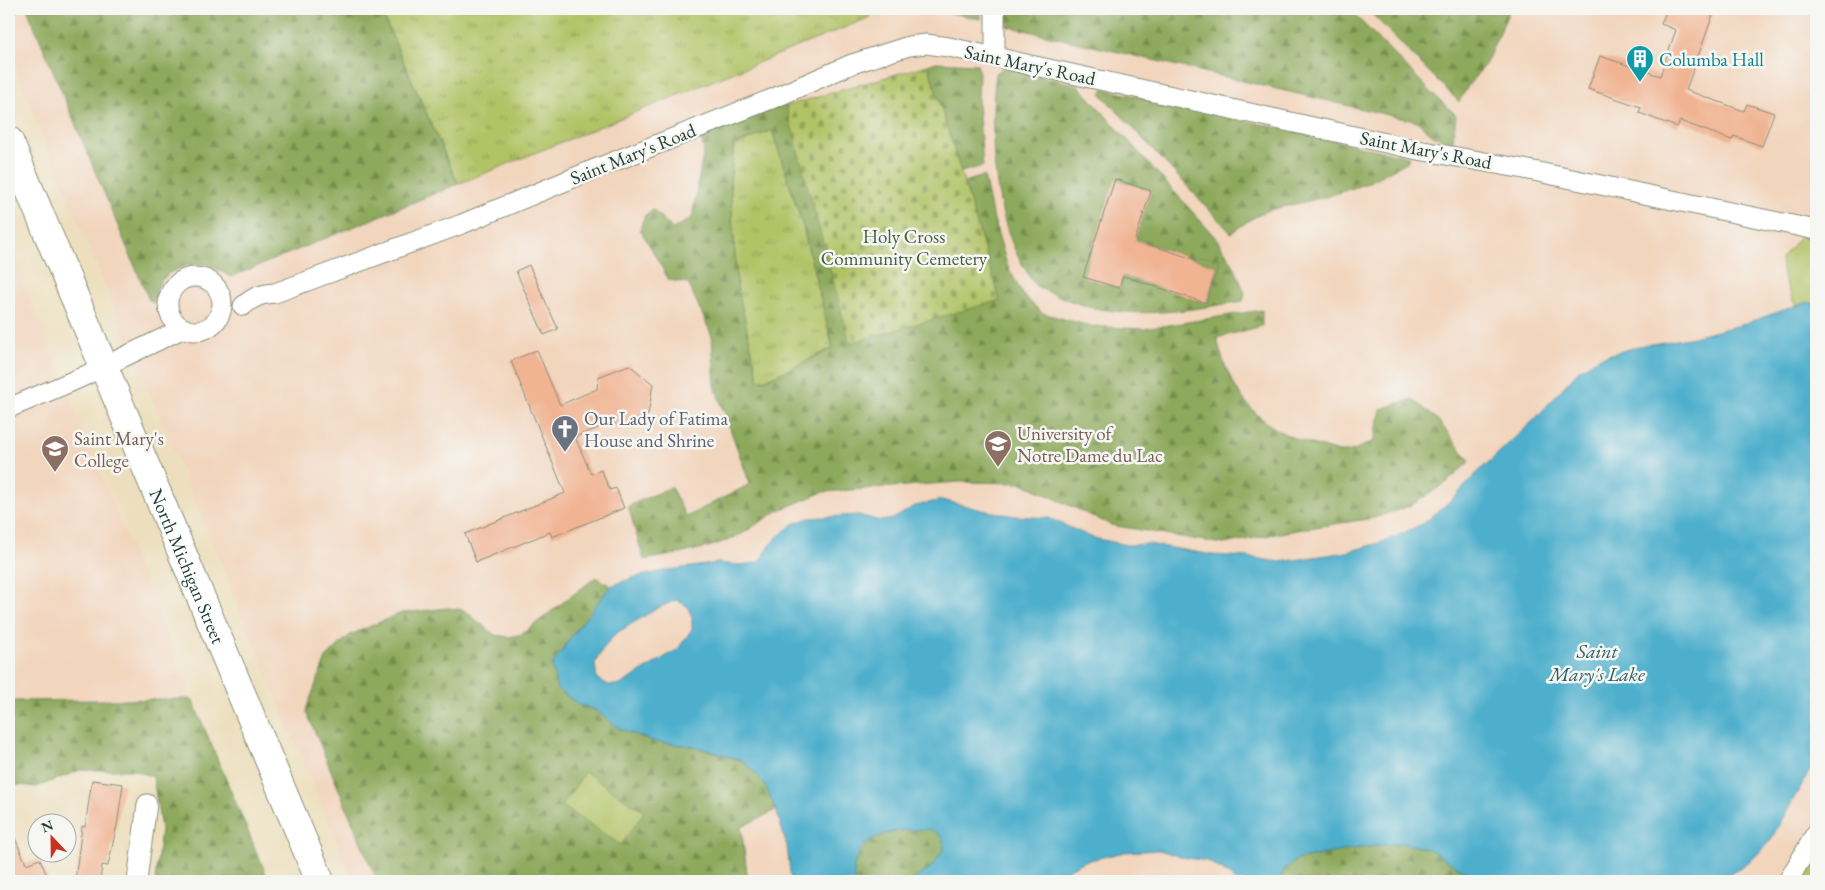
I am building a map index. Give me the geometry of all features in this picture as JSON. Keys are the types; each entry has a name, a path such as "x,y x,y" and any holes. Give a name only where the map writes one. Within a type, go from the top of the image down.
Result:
{"main road":[{"name":"North Michigan Street","path":"9,141 320,881"}],"street":[{"path":"994,57 995,9"},
{"name":"Saint Mary's Road","path":"9,408 184,328 192,331 209,327 221,314 243,306 255,307 267,303 275,293 462,224 590,170 774,98 852,64 909,46 926,44 949,47 1418,150 1524,169 1816,230"},
{"path":"184,328 176,323 171,316 169,299 172,291 185,279 203,278 211,282 221,296 221,314"},
{"path":"136,881 147,804"},
{"path":"1788,881 1816,833"}],"shaded area":[{"name":"University of Notre Dame du Lac","path":"9,9 1816,9 1816,881 353,881 9,55"},
{"name":"Saint Mary's College","path":"9,247 192,699 9,701"}],"green space":[{"path":"27,9 380,9 458,184 231,277 208,264 188,265 169,273 159,283 153,303 149,300"},
{"path":"380,9 862,9 871,17 458,184"},
{"path":"932,9 981,9 981,19"},
{"path":"1006,9 1349,9 1456,115 1453,141 1435,137 1418,122 1007,26"},
{"path":"1367,9 1510,9 1486,63 1468,86 1459,102"},
{"path":"936,62 977,64 983,166 961,172 928,65"},
{"name":"Holy Cross Community Cemetery","path":"928,65 1000,300 850,343 786,106"},
{"path":"1004,67 1078,85 1216,238 1234,266 1245,293 1243,301 1196,309 1148,313 1124,312 1078,304 1035,285 1016,251 1000,202 993,148 996,73","holes":["1115,179 1151,191 1135,240 1218,267 1206,303 1123,276 1118,288 1083,277"]},
{"path":"1103,89 1409,157 1407,162 1365,184 1326,197 1269,210 1251,219 1231,233 1101,94"},
{"path":"782,104 786,106 1000,300 964,182 984,176 1007,265 1023,295 1042,313 1090,326 1144,329 1262,310 1262,326 1217,338 1222,358 1230,377 1251,408 1265,421 1281,432 1299,440 1345,452 1374,441 1381,409 1412,399 1436,418 1470,461 1447,482 1412,505 1374,518 1223,544 1111,525 1022,483 959,482 823,492 777,511 742,534 712,546 644,560 628,506 671,487 686,517 750,484 715,387 712,336 688,283 669,280 640,229 645,215 653,210 673,229 692,218 704,149 700,137","holes":["772,130 802,223 833,348 759,381 737,286 730,181 734,145"]},
{"path":"772,130 802,223 833,348 787,370 758,381 737,286 730,181 734,146"},
{"path":"1801,235 1816,238 1816,304 1807,302 1795,305 1783,276 1781,259"},
{"path":"596,577 611,586 573,634 578,704 597,711 620,729 656,742 693,746 742,760 763,781 776,810 741,827 748,881 377,881 307,713 307,707 326,658 350,635 401,613 449,608 464,610 495,635 510,637 522,634"},
{"path":"192,699 269,881 155,881 161,829 153,777 134,770 80,770 37,787 9,784 9,701"},
{"path":"585,772 644,812 621,845 562,806"},
{"path":"914,829 933,829 943,838 944,849 929,870 910,881 855,881 853,868 860,852 872,838"},
{"path":"1400,843 1429,849 1457,867 1476,876 1480,881 1280,881 1284,870 1296,860 1352,849"},
{"path":"1816,866 1816,881 1797,881 1806,870"}],"water":[{"name":"Saint Mary's Lake","path":"1807,302 1816,304 1816,745 1810,770 1770,841 1750,862 1730,873 1722,881 1480,881 1476,876 1457,867 1429,849 1400,843 1352,849 1296,860 1284,870 1280,881 1235,881 1230,875 1208,861 1181,857 1159,850 1125,852 1085,861 1047,881 910,881 929,870 944,849 943,838 933,830 905,830 878,837 866,843 858,852 854,865 855,881 791,881 787,846 776,810 763,781 742,760 693,746 656,742 620,729 597,711 578,704 557,689 552,665 573,634 611,586 632,578 669,570 718,563 739,565 758,563 775,539 793,524 809,518 859,515 880,521 893,519 915,506 942,500 1016,516 1049,518 1093,538 1128,545 1149,544 1213,555 1247,557 1280,562 1347,552 1389,540 1424,523 1456,496 1477,473 1535,419 1579,370 1600,357 1644,345 1689,338 1740,325","holes":["676,600 687,606 692,617 692,629 678,649 620,685 609,685 597,679 595,663 615,634 656,609"]}],"building":[{"name":"Columba Hall","path":"1667,9 1715,9 1686,90 1744,111 1747,104 1774,113 1762,146 1734,136 1732,140 1680,121 1677,127 1639,113 1641,107 1588,89 1600,56 1660,76 1676,30 1661,24"},
{"path":"1115,179 1151,191 1135,240 1218,267 1206,303 1123,276 1119,288 1083,277"},
{"path":"529,265 558,329 544,335 516,271"},
{"name":"Our Lady of Fatima House and Shrine","path":"537,350 560,405 597,389 598,377 629,365 653,384 648,415 619,427 612,422 575,437 591,474 601,470 610,490 616,488 624,508 552,537 550,532 476,562 465,534 565,493 511,361"},
{"path":"92,780 123,784 118,820 108,866 102,865 100,881 75,881 82,826 85,827"},
{"path":"9,824 26,864 41,862 49,881 9,881"}],"place":[{"name":"Columba Hall","path":"1640,83"},
{"name":"Our Lady of Fatima House and Shrine","path":"565,453"},
{"name":"University of Notre Dame du Lac","path":"998,468"},
{"name":"Saint Mary's College","path":"55,473"}]}
